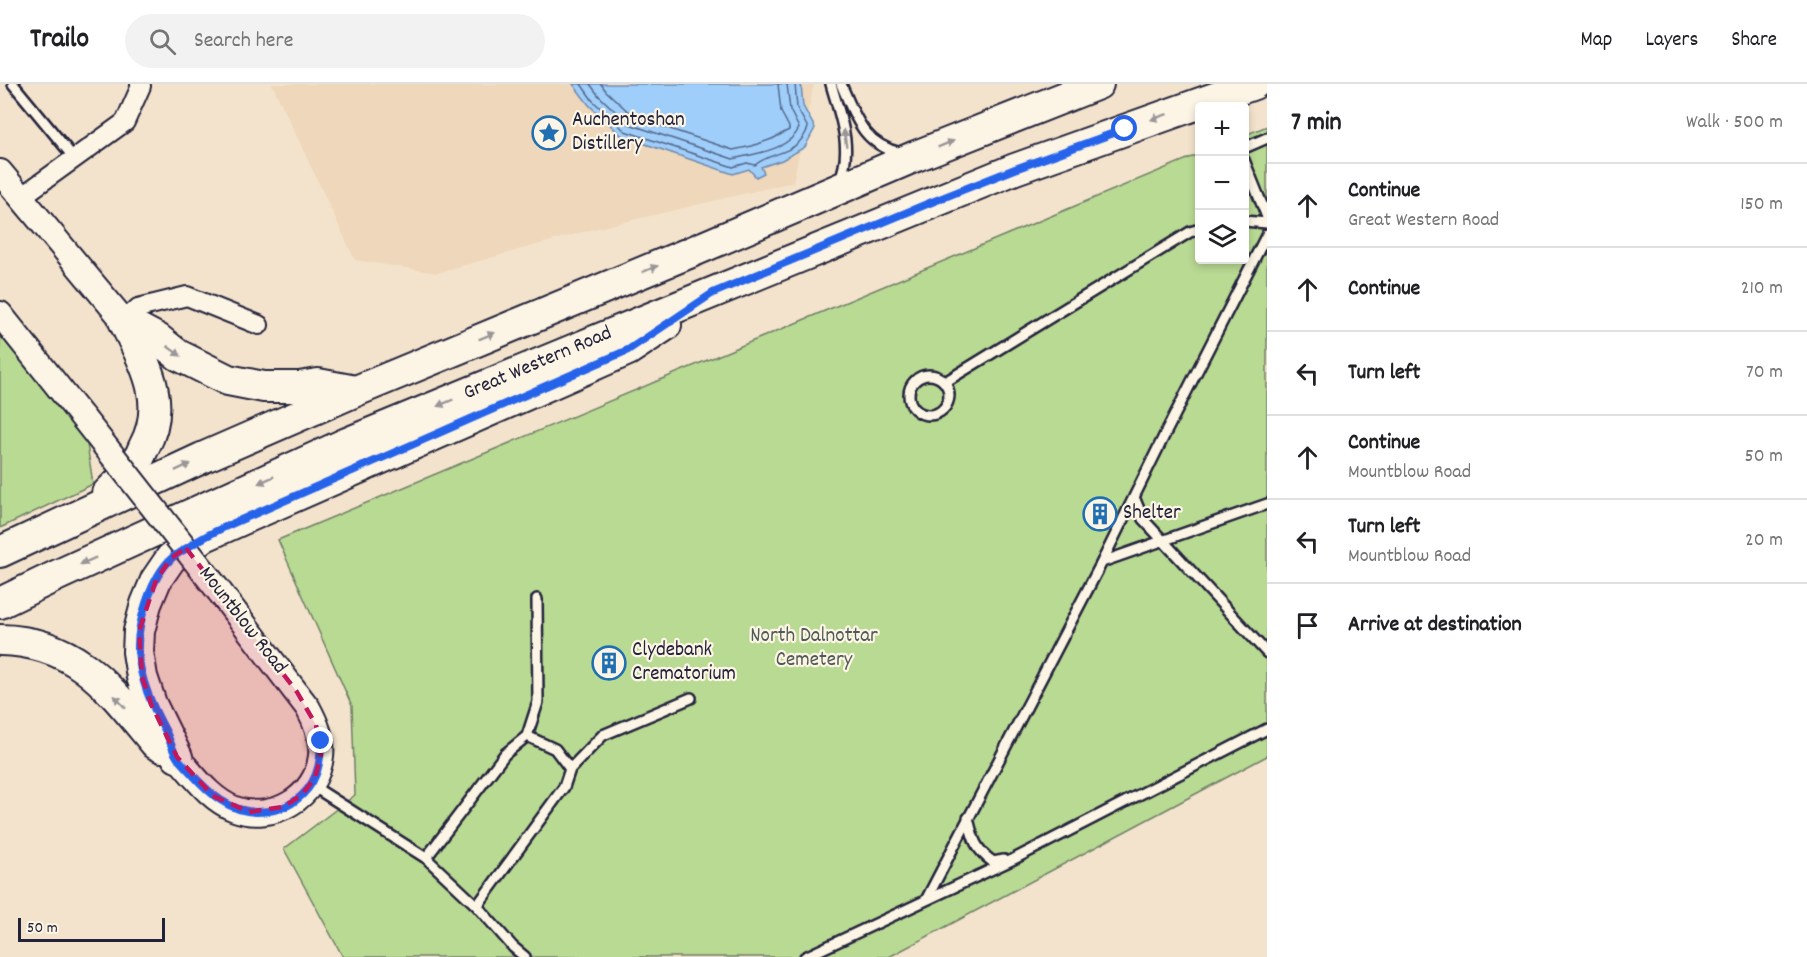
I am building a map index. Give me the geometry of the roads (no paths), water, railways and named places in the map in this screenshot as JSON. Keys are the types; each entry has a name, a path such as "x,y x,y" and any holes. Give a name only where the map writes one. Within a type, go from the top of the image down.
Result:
{"main road":[{"path":"0,552 202,458 356,391 916,156 1098,84"},
{"name":"Great Western Road","path":"0,603 347,443 1015,169 1254,84"},
{"path":"177,757 151,704 142,677 138,652 139,631 146,604 156,580 171,558 204,536 628,350 713,293"},
{"path":"124,321 158,339 178,355 228,380 264,387 299,387 318,384 356,391"},
{"path":"92,509 134,467 150,437 154,418 155,400 152,384 143,358 124,321"},
{"path":"0,640 36,644 74,659 95,674 156,744 177,757"}],"street":[{"path":"21,197 124,122 140,84"},
{"path":"0,172 124,321 138,308 187,296 259,325"},
{"name":"Mountblow Road","path":"0,314 297,692 308,708 321,741 319,768 311,785 292,803 274,811 249,812 236,809 213,796 177,757"}],"lane":[{"path":"13,84 74,158"},
{"path":"831,84 846,137 847,152 845,168 833,191"},
{"path":"841,84 856,117 877,144 887,150 916,156"},
{"path":"1249,146 1267,138"},
{"path":"1249,170 1267,217"},
{"path":"1249,221 1267,223"},
{"path":"945,382 1195,230"},
{"path":"926,900 1102,562 1267,234"},
{"path":"927,374 934,375 945,382 950,395 945,408 926,415 914,409 908,398 915,380 927,374"},
{"path":"1134,496 1143,519 1267,653"},
{"path":"1102,562 1267,504"},
{"path":"426,858 505,754 527,736 538,702 537,599"},
{"path":"477,906 564,787 570,769 603,735 691,698"},
{"path":"805,957 1014,859 1267,729"},
{"path":"527,736 555,749 570,769"},
{"path":"311,785 426,858 477,906 513,947 525,957"},
{"path":"968,818 973,840 981,854 993,862 1014,859"}],"water":[{"path":"573,84 801,84 803,106 815,128 805,147 782,160 761,167 764,173 756,177 749,169 733,174 622,136 589,105"}],"place":[{"name":"Auchentoshan Distillery","path":"549,133"},
{"name":"Shelter","path":"1100,514"},
{"name":"Clydebank Crematorium","path":"609,663"}],"park label":[{"name":"North Dalnottar Cemetery","path":"814,649"}]}
